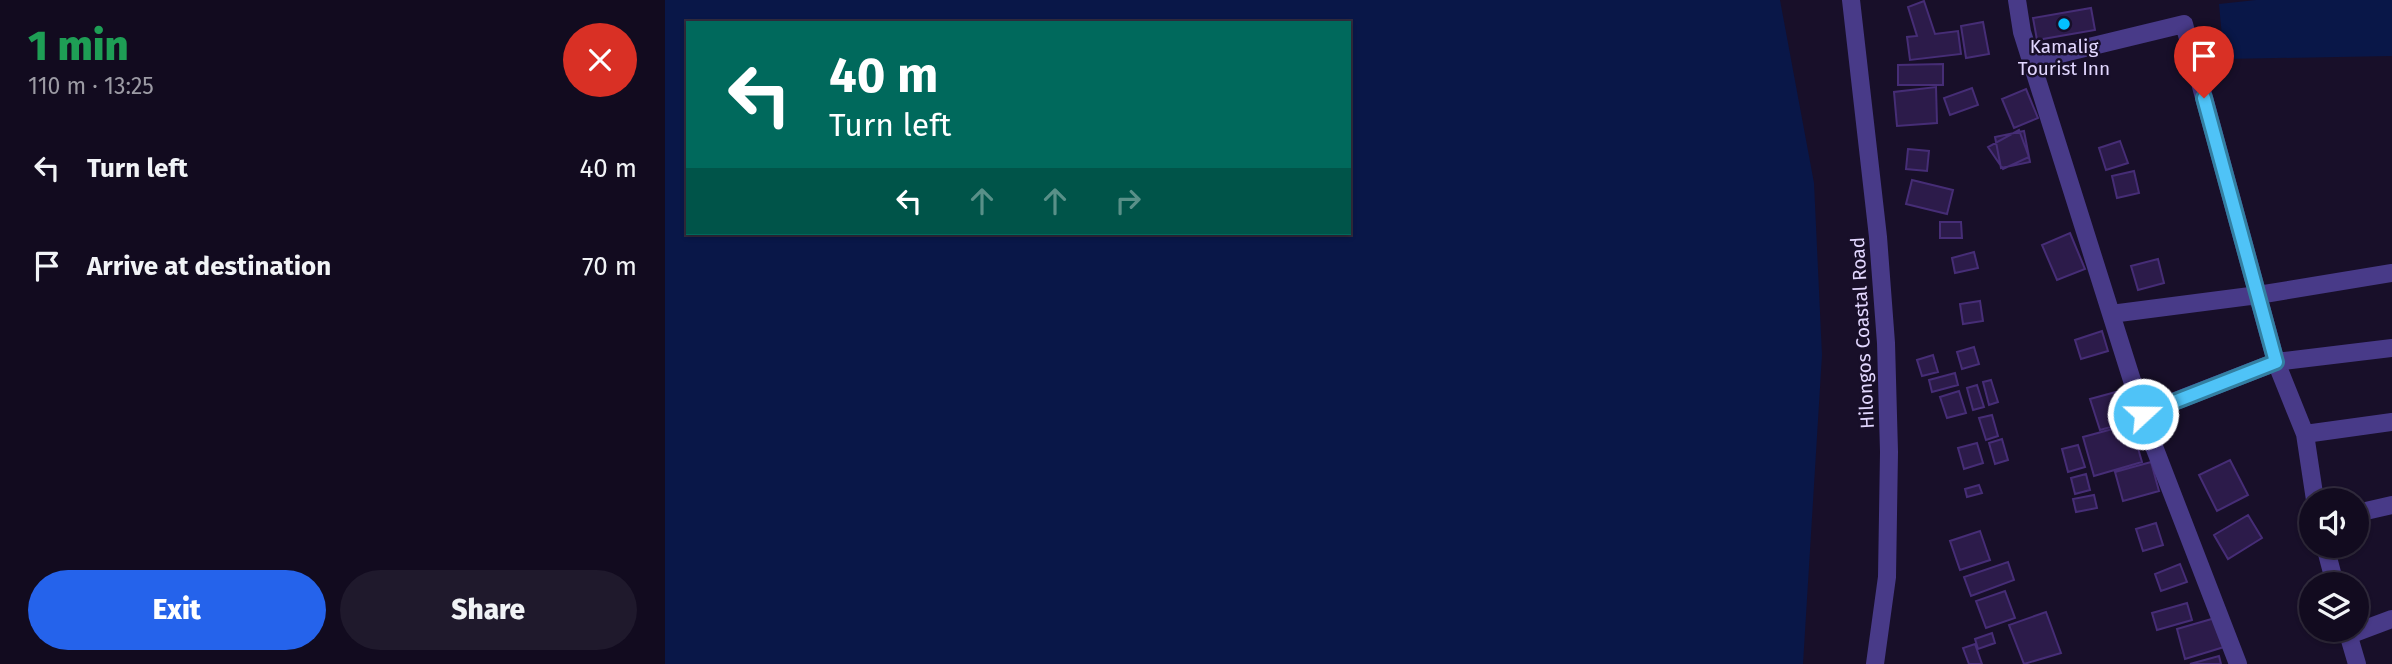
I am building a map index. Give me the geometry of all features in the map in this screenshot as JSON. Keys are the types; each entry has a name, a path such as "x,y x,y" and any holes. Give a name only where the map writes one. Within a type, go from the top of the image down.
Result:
{"street":[{"name":"Hilongos Coastal Road","path":"1851,0 1878,237 1886,342 1889,452 1887,577 1875,664"},
{"path":"2017,0 2022,32 2143,414 2238,664"},
{"path":"2031,61 2184,24 2276,362 2305,434 2313,488"},
{"path":"2111,314 2258,295 2392,273"},
{"path":"2143,414 2276,362 2392,348"},
{"path":"2305,434 2392,422"},
{"path":"2369,510 2392,505"},
{"path":"2369,626 2392,619"},
{"path":"2351,642 2357,664"}],"shaded area":[{"path":"665,0 1780,0 1814,183 1822,355 1803,664 665,664"},
{"path":"2256,0 2392,0 2392,56 2224,59 2219,4"}],"building":[{"path":"1924,1 1935,34 1958,31 1961,54 1910,60 1907,37 1917,36 1908,7"},
{"name":"Kamalig Tourist Inn","path":"2091,8 2095,30 2037,40 2033,18"},
{"path":"1983,22 1989,54 1966,58 1961,26"},
{"path":"1943,64 1943,85 1898,85 1898,65"},
{"path":"1936,87 1937,123 1897,126 1894,92"},
{"path":"1972,88 1978,105 1950,115 1944,98"},
{"path":"2026,89 2038,118 2014,128 2002,99"},
{"path":"2019,130 2029,157 2003,169 1988,147"},
{"path":"2024,131 2030,162 2001,168 1995,137"},
{"path":"2120,141 2128,163 2106,170 2099,148"},
{"path":"1908,149 1929,151 1927,171 1906,169"},
{"path":"2134,171 2139,193 2117,198 2112,176"},
{"path":"1912,180 1953,190 1947,214 1906,204"},
{"path":"1940,222 1961,222 1962,238 1940,238"},
{"path":"2070,233 2085,269 2057,280 2042,245"},
{"path":"1974,252 1978,268 1955,273 1952,258"},
{"path":"2158,259 2164,283 2138,290 2131,266"},
{"path":"1980,301 1983,321 1963,324 1960,304"},
{"path":"2102,331 2108,351 2081,359 2075,340"},
{"path":"1974,347 1979,364 1962,369 1957,352"},
{"path":"1933,355 1938,372 1922,376 1917,360"},
{"path":"1955,373 1958,385 1932,392 1929,380"},
{"path":"1991,380 1998,402 1989,405 1983,382"},
{"path":"1977,385 1984,407 1973,410 1967,388"},
{"path":"2127,389 2136,420 2100,430 2090,399"},
{"path":"1959,391 1966,413 1947,418 1940,397"},
{"path":"1992,415 1998,436 1986,440 1979,418"},
{"path":"2131,424 2142,462 2094,476 2083,437"},
{"path":"2002,439 2008,460 1995,464 1989,443"},
{"path":"1977,443 1983,463 1964,469 1958,448"},
{"path":"2078,445 2085,467 2068,472 2062,449"},
{"path":"2230,460 2248,495 2217,511 2199,475"},
{"path":"2151,462 2159,491 2123,501 2115,472"},
{"path":"2086,474 2090,490 2075,494 2071,478"},
{"path":"1979,485 1982,493 1967,497 1965,489"},
{"path":"2094,495 2097,508 2076,512 2073,499"},
{"path":"2248,515 2262,538 2228,559 2214,535"},
{"path":"2156,523 2163,545 2143,551 2136,529"},
{"path":"1980,531 1990,560 1960,570 1950,541"},
{"path":"2008,562 2014,580 1971,596 1964,577"},
{"path":"2180,564 2187,582 2161,591 2155,574"},
{"path":"2005,591 2015,618 1986,628 1976,601"},
{"path":"2187,603 2192,620 2157,630 2152,613"},
{"path":"2046,612 2061,653 2024,664 2009,625"},
{"path":"2215,618 2224,647 2185,659 2177,629"},
{"path":"1992,633 1995,643 1978,649 1975,639"},
{"path":"1975,644 1982,664 1969,664 1963,648"},
{"path":"2219,656 2221,664 2190,664"}],"place":[{"name":"Kamalig Tourist Inn","path":"2064,24"}],"route":[{"path":"2143,414 2276,362 2204,98"}]}
